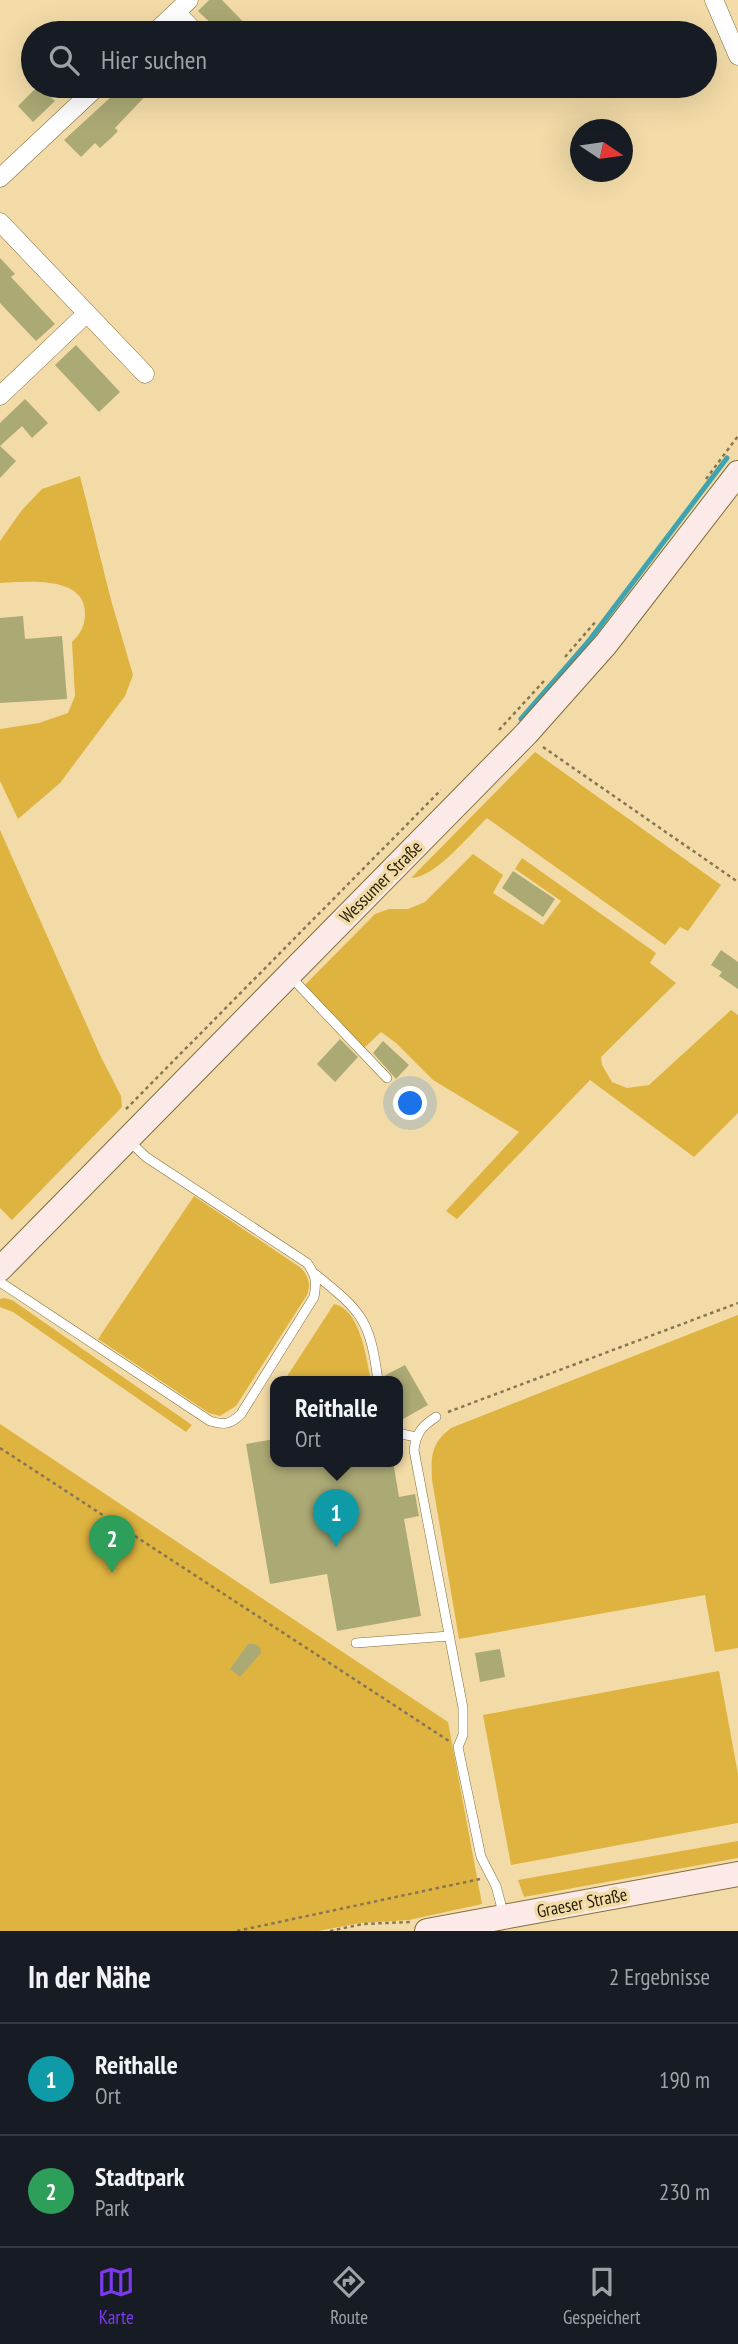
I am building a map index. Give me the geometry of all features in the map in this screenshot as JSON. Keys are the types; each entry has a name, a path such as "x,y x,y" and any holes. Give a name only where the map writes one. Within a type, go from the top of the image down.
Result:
{"main road":[{"name":"Wessumer Straße","path":"0,1269 122,1128 289,975 526,734 606,644 738,473"},
{"name":"Graeser Straße","path":"427,1931 738,1874"}],"street":[{"path":"714,0 738,56"},
{"path":"166,21 182,6"},
{"path":"0,178 85,98"},
{"path":"0,222 145,374"},
{"path":"0,396 87,313"}],"lane":[{"path":"289,975 387,1078"},
{"path":"122,1128 146,1157 307,1264 358,1310 368,1329 377,1376"},
{"path":"0,1282 195,1413 209,1422 222,1425 232,1424 242,1414 308,1308 317,1284 315,1274"},
{"path":"436,1417 424,1426 416,1437 414,1450 463,1708 463,1735 457,1746 481,1857 492,1877 504,1918"},
{"path":"403,1434 416,1437"},
{"path":"356,1643 449,1636"}],"path":[{"path":"705,480 738,436"},
{"path":"558,665 599,618"},
{"path":"495,734 549,675"},
{"path":"526,734 738,882"},
{"path":"122,1128 449,782"},
{"path":"436,1417 738,1303"},
{"path":"0,1448 457,1746"},
{"path":"237,1931 492,1877"},
{"path":"330,1931 336,1930"}],"shaded area":[{"path":"80,476 133,675 125,696 60,783 18,819 0,781 0,729 39,723 68,713 75,696 72,642 82,629 85,613 82,601 75,592 65,587 38,582 0,583 0,541 22,510 42,489"},
{"path":"535,752 721,885 688,931 680,927 665,945 487,818 431,871 411,878"},
{"path":"0,830 121,1096 122,1107 12,1220 0,1208"},
{"path":"473,854 503,875 493,893 543,925 561,901 515,869 522,858 656,953 650,963 676,983 601,1057 602,1065 612,1082 627,1088 649,1085 731,1010 738,1015 738,1113 694,1157 590,1080 457,1219 446,1211 519,1132 433,1080 381,1032 364,1048 305,985 375,914 389,909 408,909 425,902"},
{"path":"194,1196 301,1268 309,1284 307,1295 236,1406 220,1416 209,1413 98,1339"},
{"path":"0,1299 12,1300 192,1425 186,1432 13,1312 0,1307"},
{"path":"334,1304 343,1308 350,1315 361,1336 370,1376 287,1376"},
{"path":"738,1315 738,1648 715,1652 705,1595 459,1639 432,1480 432,1457 439,1439 451,1428"},
{"path":"0,1424 448,1722 482,1904 409,1920 361,1923 318,1931 0,1931"},
{"path":"719,1671 738,1774 738,1823 511,1865 483,1715"},
{"path":"738,1841 738,1858 524,1897 518,1880"}],"building":[{"path":"209,0 222,0 242,21 208,21 198,11"},
{"path":"26,98 52,98 55,101 33,122 18,106"},
{"path":"110,98 144,98 115,128 118,131 100,148 95,143 81,157 64,140"},
{"path":"0,258 15,274 11,277 55,324 36,341 0,303"},
{"path":"76,345 120,392 99,412 55,365"},
{"path":"25,399 48,423 32,438 22,426 0,446 0,423"},
{"path":"0,446 16,461 0,478"},
{"path":"23,616 25,639 62,636 67,699 0,703 0,618"},
{"path":"513,871 555,899 543,917 502,888"},
{"path":"721,950 738,962 738,989 719,976 722,972 711,965"},
{"path":"340,1039 358,1057 335,1082 317,1064"},
{"path":"383,1041 409,1065 396,1079 373,1053"},
{"path":"405,1365 428,1405 403,1419 403,1376 384,1376"},
{"path":"270,1440 270,1467 394,1467 399,1497 415,1494 419,1516 404,1519 421,1616 337,1631 327,1574 270,1584 246,1444"},
{"path":"248,1644 260,1647 261,1653 240,1677 230,1669"},
{"path":"500,1649 505,1677 480,1682 475,1653"}],"waterway":[{"path":"521,719 588,642 727,458"}],"place":[{"name":"Reithalle","path":"336,1547"},
{"name":"Stadtpark","path":"112,1573"}]}
